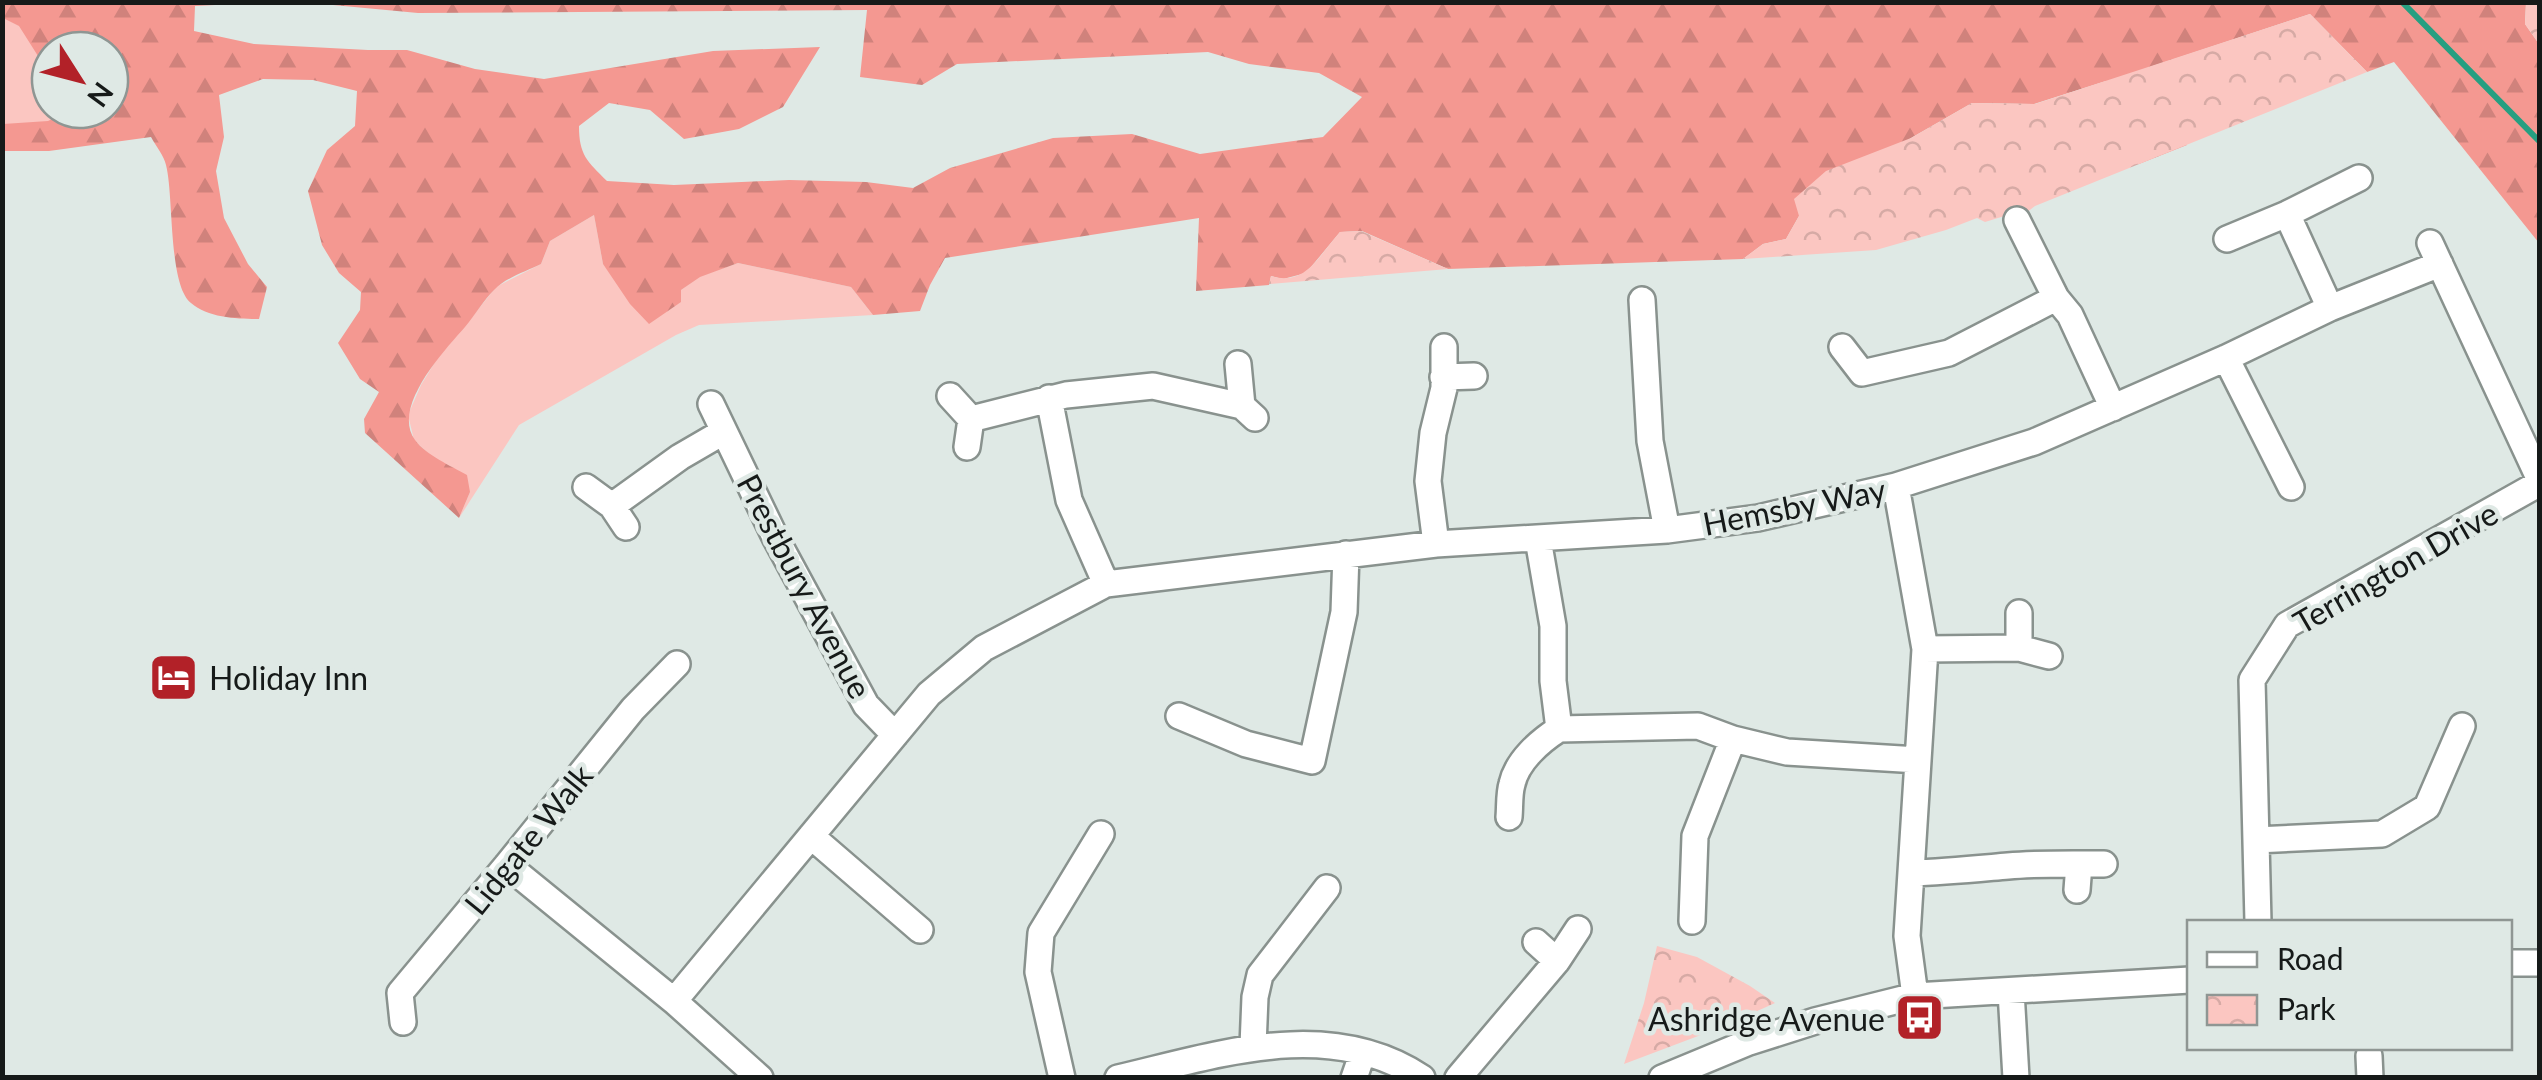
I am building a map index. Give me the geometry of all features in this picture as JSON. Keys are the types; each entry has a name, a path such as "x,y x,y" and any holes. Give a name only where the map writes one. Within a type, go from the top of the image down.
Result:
{"street":[{"path":"2226,239 2359,178"},
{"path":"2287,214 2330,308"},
{"path":"2017,220 2056,298 2070,315 2113,408"},
{"name":"Hemsby Way","path":"1106,584 1436,544 1667,530 1758,518 1896,486 2034,442 2113,408 2226,358 2435,254 2540,482"},
{"path":"1842,348 1862,373 1949,353 2056,298"},
{"path":"1642,300 1650,440 1667,530"},
{"path":"1436,544 1428,481 1444,388 1444,347"},
{"path":"2226,358 2290,486"},
{"path":"971,418 1049,398 1153,386 1249,412 1238,364"},
{"path":"1443,377 1474,376"},
{"path":"950,396 971,418"},
{"path":"674,1001 929,694 984,648 1106,584 1069,500 1049,398"},
{"name":"Prestbury Avenue","path":"711,404 775,537 866,705 894,734"},
{"path":"967,447 971,418"},
{"name":"Prestbury Avenue","path":"586,488 619,516 680,457 723,432"},
{"name":"Terrington Drive","path":"2258,920 2252,680 2286,625 2540,482"},
{"path":"1896,486 1925,649 1908,936 1915,996"},
{"path":"1538,539 1552,626 1559,729"},
{"path":"1179,716 1246,744 1322,763 1344,612 1346,554"},
{"path":"2019,613 2019,648"},
{"path":"1925,649 2019,648 2049,656"},
{"name":"Lidgate Walk","path":"403,1022 400,992 633,710 677,664"},
{"path":"1509,817 1512,782 1526,758 1559,729 1698,726 1787,752 1918,760"},
{"path":"2256,840 2382,834 2427,807 2462,726"},
{"path":"1692,921 1695,836 1733,739"},
{"path":"1062,1078 1038,972 1041,933 1100,834"},
{"path":"811,836 920,930"},
{"path":"1911,873 2091,864 2078,890"},
{"path":"507,865 674,1001 748,1074"},
{"path":"1253,1046 1260,975 1327,888"},
{"path":"1458,1078 1557,960 1578,929"},
{"path":"1536,942 1557,960"},
{"path":"2512,963 2540,964"},
{"path":"1662,1078 1766,1037 1915,996 2187,980"},
{"path":"2012,991 2016,1078"},
{"path":"1118,1078 1253,1046 1317,1044 1363,1052 1408,1068 1422,1078"},
{"path":"1354,1078 1363,1052"}],"green space":[{"path":"3,2 2526,3 2525,24 2539,44 2539,243 2394,62 2367,72 2310,14 2150,67 2147,87 2187,145 2139,164 2106,81 2034,104 1972,103 1911,138 1799,216 1786,239 1763,244 1743,259 1448,269 1362,231 1340,232 1306,273 1283,279 1271,276 1269,285 1196,291 1199,218 945,258 920,311 873,315 851,287 738,263 700,277 681,290 681,302 649,324 603,264 594,215 550,241 541,264 494,290 434,365 415,396 409,427 415,440 467,475 470,492 459,518 365,433 364,419 379,392 360,379 338,343 360,310 361,292 339,273 322,245 308,191 327,150 355,126 357,91 313,80 263,79 219,95 224,137 216,171 224,218 248,264 267,287 259,319 224,317 198,308 184,293 175,260 166,165 151,137 49,151 3,151 3,124 30,122 30,130 130,130 130,30 30,30 30,43 19,26 3,18","holes":["333,5 418,13 867,10 860,77 922,85 957,64 1208,52 1249,64 1319,73 1362,97 1323,137 1200,154 1132,134 1053,138 950,168 913,188 789,180 674,185 607,181 586,157 579,126 609,103 650,110 684,139 739,129 783,107 820,47 713,51 544,79 475,69 407,50 254,44 194,31 195,6"]},
{"path":"3,3 194,3 193,118 130,122 130,30 30,30 30,128 3,130"},
{"path":"2526,3 2539,3 2539,44 2525,24"},
{"path":"2310,14 2367,72 2035,206 2017,220 2011,214 1985,222 1977,218 1876,250 1743,259 1763,244 1786,239 1799,216 1794,199 1826,171 1911,138 1972,103 2035,104"},
{"path":"594,215 603,264 681,290 700,276 738,263 851,287 873,315 699,325 676,335 519,425 459,518 470,492 414,440 408,415 421,385 443,349 496,287 541,264 550,241"},
{"path":"1361,231 1448,269 1269,284 1271,276 1294,277 1303,273 1340,232"},
{"path":"1657,946 1697,957 1775,1003 1624,1064"}],"waterway":[{"path":"2402,2 2540,142"}],"place":[{"name":"Holiday Inn","path":"174,677"},
{"name":"Ashridge Avenue","path":"1920,1018"}]}
